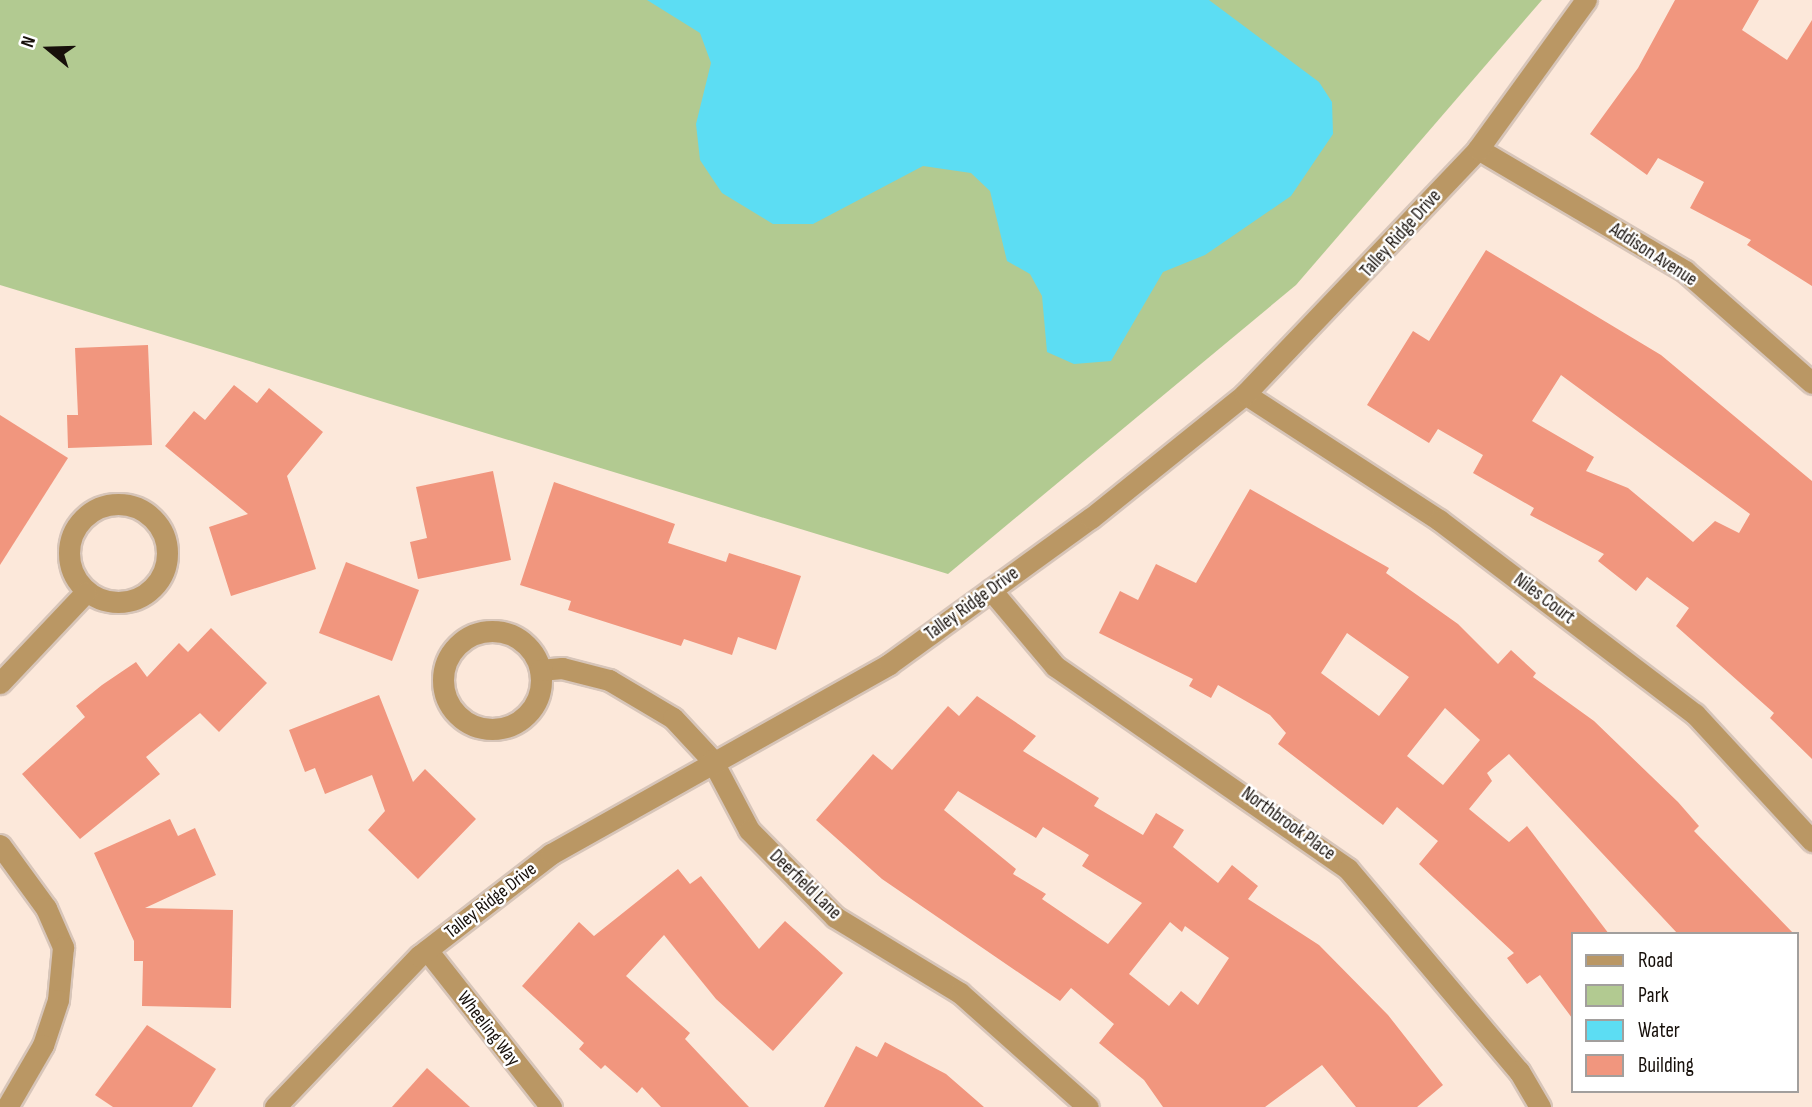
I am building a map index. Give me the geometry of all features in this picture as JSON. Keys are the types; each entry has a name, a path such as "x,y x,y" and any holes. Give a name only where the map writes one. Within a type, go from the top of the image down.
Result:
{"street":[{"name":"Talley Ridge Drive","path":"275,1107 427,950 551,855 712,760 889,664 991,590 1245,394 1478,149 1586,0"},
{"name":"Addison Avenue","path":"1478,149 1685,271 1812,383"},
{"name":"Niles Court","path":"1245,394 1439,520 1695,714 1812,841"},
{"path":"105,505 149,515 166,544 161,578 135,600 101,600 86,592 70,566 80,522 105,505"},
{"name":"Northbrook Place","path":"991,590 1055,666 1348,869 1520,1071 1540,1107"},
{"path":"0,683 86,592"},
{"path":"484,632 523,642 540,670 541,686 527,714 499,729 468,724 447,701 443,685 450,653 484,632"},
{"name":"Deerfield Lane","path":"540,670 562,668 629,687 673,718 712,760 749,830 835,916 960,993 1088,1107"},
{"path":"0,845 46,908 64,947 58,1000 43,1045 7,1107"},
{"name":"Wheeling Way","path":"427,950 551,1107"}],"green space":[{"path":"0,0 1542,0 1296,285 948,574 0,285"}],"water":[{"path":"647,0 1209,0 1319,82 1332,102 1333,134 1291,196 1205,255 1163,272 1111,361 1074,364 1047,352 1042,296 1030,274 1007,261 990,191 971,173 923,166 813,224 773,224 722,193 700,160 696,124 711,63 700,33"}],"building":[{"path":"1675,0 1759,0 1742,30 1787,60 1812,20 1812,286 1747,245 1751,240 1690,208 1704,182 1658,158 1647,175 1590,134 1638,68"},
{"path":"1486,250 1661,355 1812,481 1812,759 1770,718 1774,713 1676,626 1689,608 1647,577 1636,591 1598,561 1604,554 1530,515 1534,508 1473,473 1483,455 1438,429 1429,443 1367,405 1413,331 1429,341","holes":["1561,375 1750,514 1739,533 1715,521 1693,542 1628,488 1586,471 1594,457 1532,421"]},
{"path":"148,345 152,445 68,448 67,415 78,415 75,348"},
{"path":"234,385 257,403 269,388 323,432 287,476 316,569 231,596 209,527 248,514 165,446 194,411 205,420"},
{"path":"0,415 68,458 0,565"},
{"path":"493,471 511,560 418,579 410,542 427,538 416,487"},
{"path":"554,482 675,524 668,543 726,562 729,553 801,576 776,650 738,637 732,655 684,639 681,646 568,610 571,601 520,585"},
{"path":"1250,489 1389,568 1386,573 1458,624 1498,664 1511,650 1536,673 1533,677 1594,721 1678,802 1699,826 1694,831 1792,932 1676,932 1509,754 1487,773 1492,781 1469,809 1509,842 1527,826 1607,932 1570,932 1570,1015 1540,975 1527,984 1507,958 1514,953 1419,864 1438,841 1397,807 1383,825 1278,744 1286,733 1270,715 1218,685 1211,698 1189,686 1193,679 1099,633 1120,591 1138,600 1156,564 1196,583","holes":["1347,633 1409,677 1379,716 1321,673","1445,708 1480,740 1443,785 1407,756"]},
{"path":"346,562 419,590 392,661 319,633"},
{"path":"211,628 267,683 219,732 200,713 146,757 160,774 80,839 22,774 85,717 76,706 102,685 136,662 147,677 179,643 188,652"},
{"path":"379,695 413,782 425,769 476,819 418,879 368,830 385,811 372,775 325,794 315,768 305,772 289,730"},
{"path":"977,696 1036,736 1023,751 1099,798 1094,806 1143,835 1156,813 1184,830 1173,847 1218,883 1232,865 1258,886 1248,899 1319,945 1388,1015 1443,1085 1417,1107 1356,1107 1322,1065 1265,1107 1163,1107 1144,1080 1099,1043 1114,1024 1071,988 1060,1001 882,879 816,820 873,754 892,770 948,706 959,716","holes":["958,791 1036,838 1043,827 1089,855 1082,866 1142,903 1108,944 1042,899 1046,894 1013,874 1016,869 944,810","1170,922 1182,932 1185,926 1229,958 1198,1005 1181,991 1169,1006 1129,974"]},
{"path":"170,819 178,836 195,828 216,875 145,908 233,910 231,1008 142,1006 143,961 134,961 134,941 94,853"},
{"path":"678,869 690,884 701,876 759,949 785,921 843,973 773,1051 716,999 664,935 626,976 690,1033 685,1039 749,1107 661,1107 642,1087 637,1093 605,1065 601,1069 579,1049 584,1043 522,986 579,922 594,936"},
{"path":"147,1025 216,1069 192,1107 113,1107 95,1095"},
{"path":"885,1042 946,1074 984,1107 824,1107 856,1046 877,1057"},
{"path":"427,1068 470,1107 392,1107"}]}
